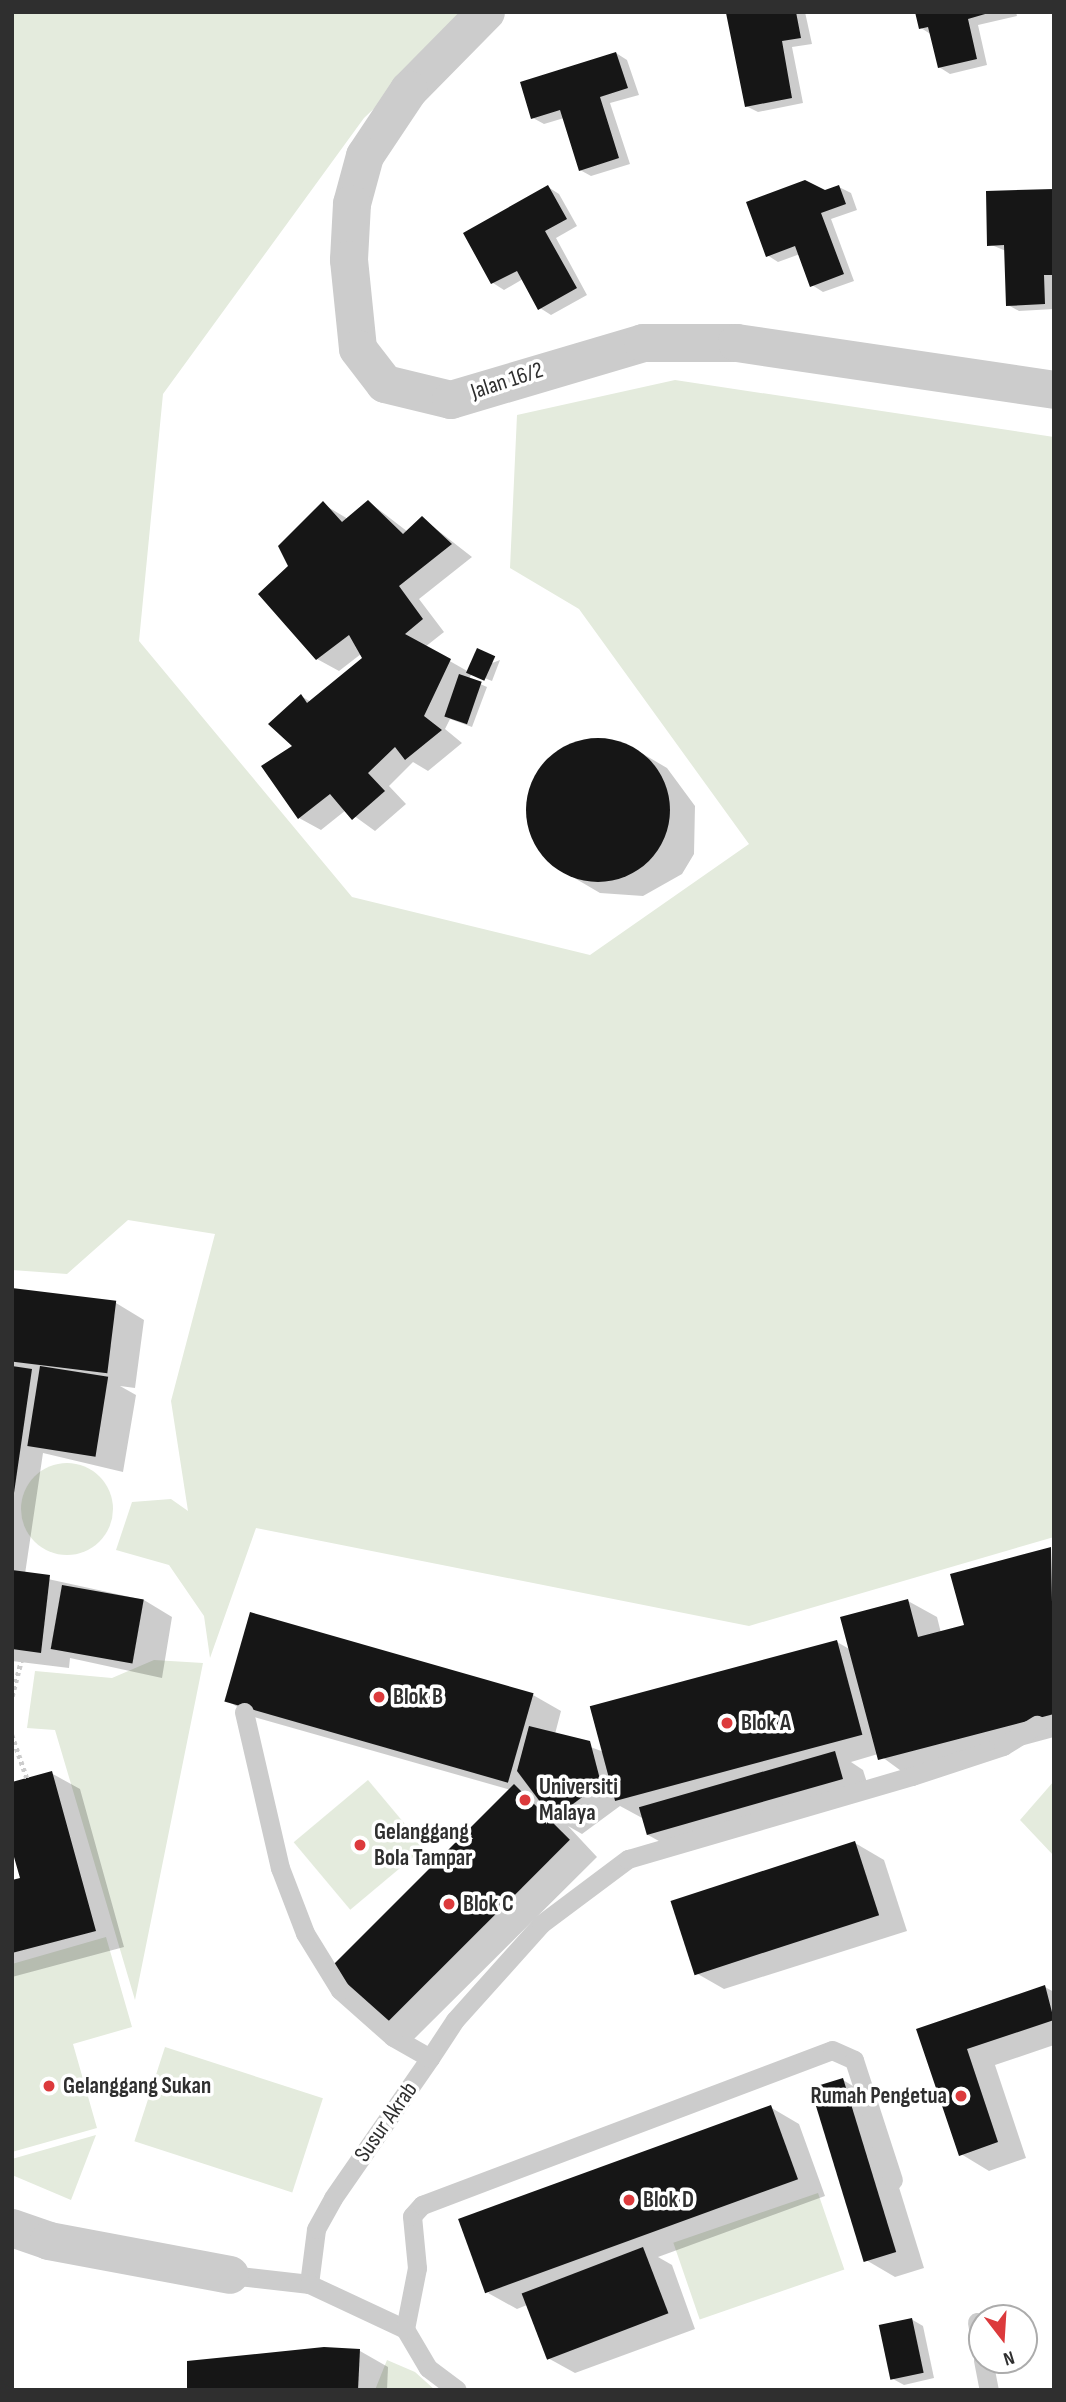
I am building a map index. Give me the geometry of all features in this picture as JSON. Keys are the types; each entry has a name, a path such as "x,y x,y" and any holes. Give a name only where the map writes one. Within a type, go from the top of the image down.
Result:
{"street":[{"name":"Jalan 16/2","path":"486,12 409,90 365,156 355,192 349,260 358,349 385,384 450,400 643,344 737,343 1054,390"},
{"path":"12,2228 49,2241 230,2275"}],"lane":[{"name":"Susur Akrab","path":"244,1712 280,1868 305,1933 340,1990 393,2037 430,2058 316,2229 309,2284"},
{"path":"430,2058 455,2020 541,1924 628,1859 912,1776 1003,1746 1037,1725"},
{"path":"405,2329 417,2268 412,2216 422,2205 832,2050 854,2060 893,2180"},
{"path":"230,2275 309,2284 405,2329 428,2368 457,2390"}],"path":[{"path":"12,1656 60,1662"},
{"path":"12,1696 22,1657"},
{"path":"12,1735 27,1778"}],"shaded area":[{"path":"12,12 476,12 364,118 163,394 139,641 352,897 590,955 749,844 579,609 510,568 517,415 675,380 1054,437 1054,1537 749,1626 256,1528 210,1658 204,1616 169,1565 116,1550 132,1502 171,1499 188,1511 171,1401 215,1234 128,1220 67,1274 12,1270"},
{"path":"67,1463 85,1467 99,1477 109,1491 113,1509 109,1527 99,1541 85,1551 67,1555 49,1551 35,1541 25,1527 21,1509 25,1491 35,1477 49,1467"},
{"path":"154,1660 203,1663 135,2000 55,1730 27,1728 35,1671 112,1678"},
{"name":"Gelanggang Bola Tampar","path":"368,1780 425,1847 350,1910 294,1842"},
{"path":"1054,1781 1054,1856 1020,1820"},
{"name":"Gelanggang Sukan","path":"106,1937 132,2027 73,2044 97,2128 12,2152 12,1964"},
{"path":"165,2047 323,2098 292,2192 134,2141"},
{"path":"96,2135 71,2200 12,2175 12,2159"},
{"path":"818,2193 844,2270 700,2319 673,2243"},
{"path":"387,2360 415,2372 435,2390 375,2390"}],"building":[{"path":"796,12 801,38 782,41 792,98 745,107 726,13"},
{"path":"915,12 992,12 968,19 977,59 938,68 928,27 919,29"},
{"path":"616,52 628,88 600,97 619,158 579,171 560,110 531,119 520,82"},
{"path":"805,180 825,190 839,185 846,204 821,213 844,274 810,287 795,246 766,257 746,202"},
{"path":"548,185 567,219 545,231 577,288 538,310 517,271 491,284 463,233"},
{"path":"1054,189 1054,275 1044,275 1045,304 1006,306 1004,245 987,246 986,191"},
{"path":"368,500 403,534 422,516 452,544 399,586 423,619 405,634 451,659 424,716 442,730 405,760 395,747 368,773 385,791 352,820 330,794 298,819 261,766 292,746 268,724 301,694 307,703 362,658 349,635 316,660 258,594 288,566 278,546 323,501 342,522"},
{"path":"477,648 495,656 484,681 466,673"},
{"path":"459,674 482,682 467,724 444,717"},
{"path":"598,738 626,743 649,759 665,782 670,810 665,838 649,861 626,877 598,882 570,877 547,861 531,838 526,810 531,782 547,759 570,743"},
{"path":"12,1288 116,1301 107,1373 12,1362"},
{"path":"12,1366 32,1369 14,1493 12,1493"},
{"path":"40,1366 108,1377 95,1457 27,1446"},
{"path":"1051,1547 1054,1714 878,1760 840,1617 908,1599 918,1637 964,1625 950,1574"},
{"path":"12,1570 50,1575 41,1653 12,1649"},
{"path":"62,1585 144,1599 132,1663 51,1649"},
{"name":"Blok B","path":"250,1612 534,1693 508,1783 224,1701"},
{"name":"Blok A","path":"837,1640 862,1735 615,1801 590,1706"},
{"path":"529,1726 590,1741 601,1783 553,1819 517,1771"},
{"path":"835,1751 843,1779 647,1835 639,1807"},
{"path":"52,1771 96,1931 12,1953 12,1880 20,1878 12,1850 12,1782"},
{"name":"Blok C","path":"514,1784 570,1840 385,2025 329,1969"},
{"path":"855,1841 879,1915 695,1975 670,1901"},
{"name":"Rumah Pengetua","path":"1045,1985 1054,2020 967,2049 998,2142 959,2156 916,2029"},
{"path":"843,2078 896,2252 864,2262 810,2088"},
{"name":"Blok D","path":"771,2105 798,2179 485,2293 458,2219"},
{"path":"643,2247 668,2313 547,2360 522,2294"},
{"path":"912,2318 924,2373 890,2380 879,2325"},
{"path":"324,2347 360,2349 358,2390 187,2390 187,2361"}],"place":[{"name":"Blok B","path":"379,1697"},
{"name":"Blok A","path":"727,1723"},
{"name":"Universiti Malaya","path":"525,1800"},
{"name":"Gelanggang Bola Tampar","path":"360,1845"},
{"name":"Blok C","path":"449,1904"},
{"name":"Gelanggang Sukan","path":"49,2086"},
{"name":"Rumah Pengetua","path":"961,2096"},
{"name":"Blok D","path":"629,2200"}]}
